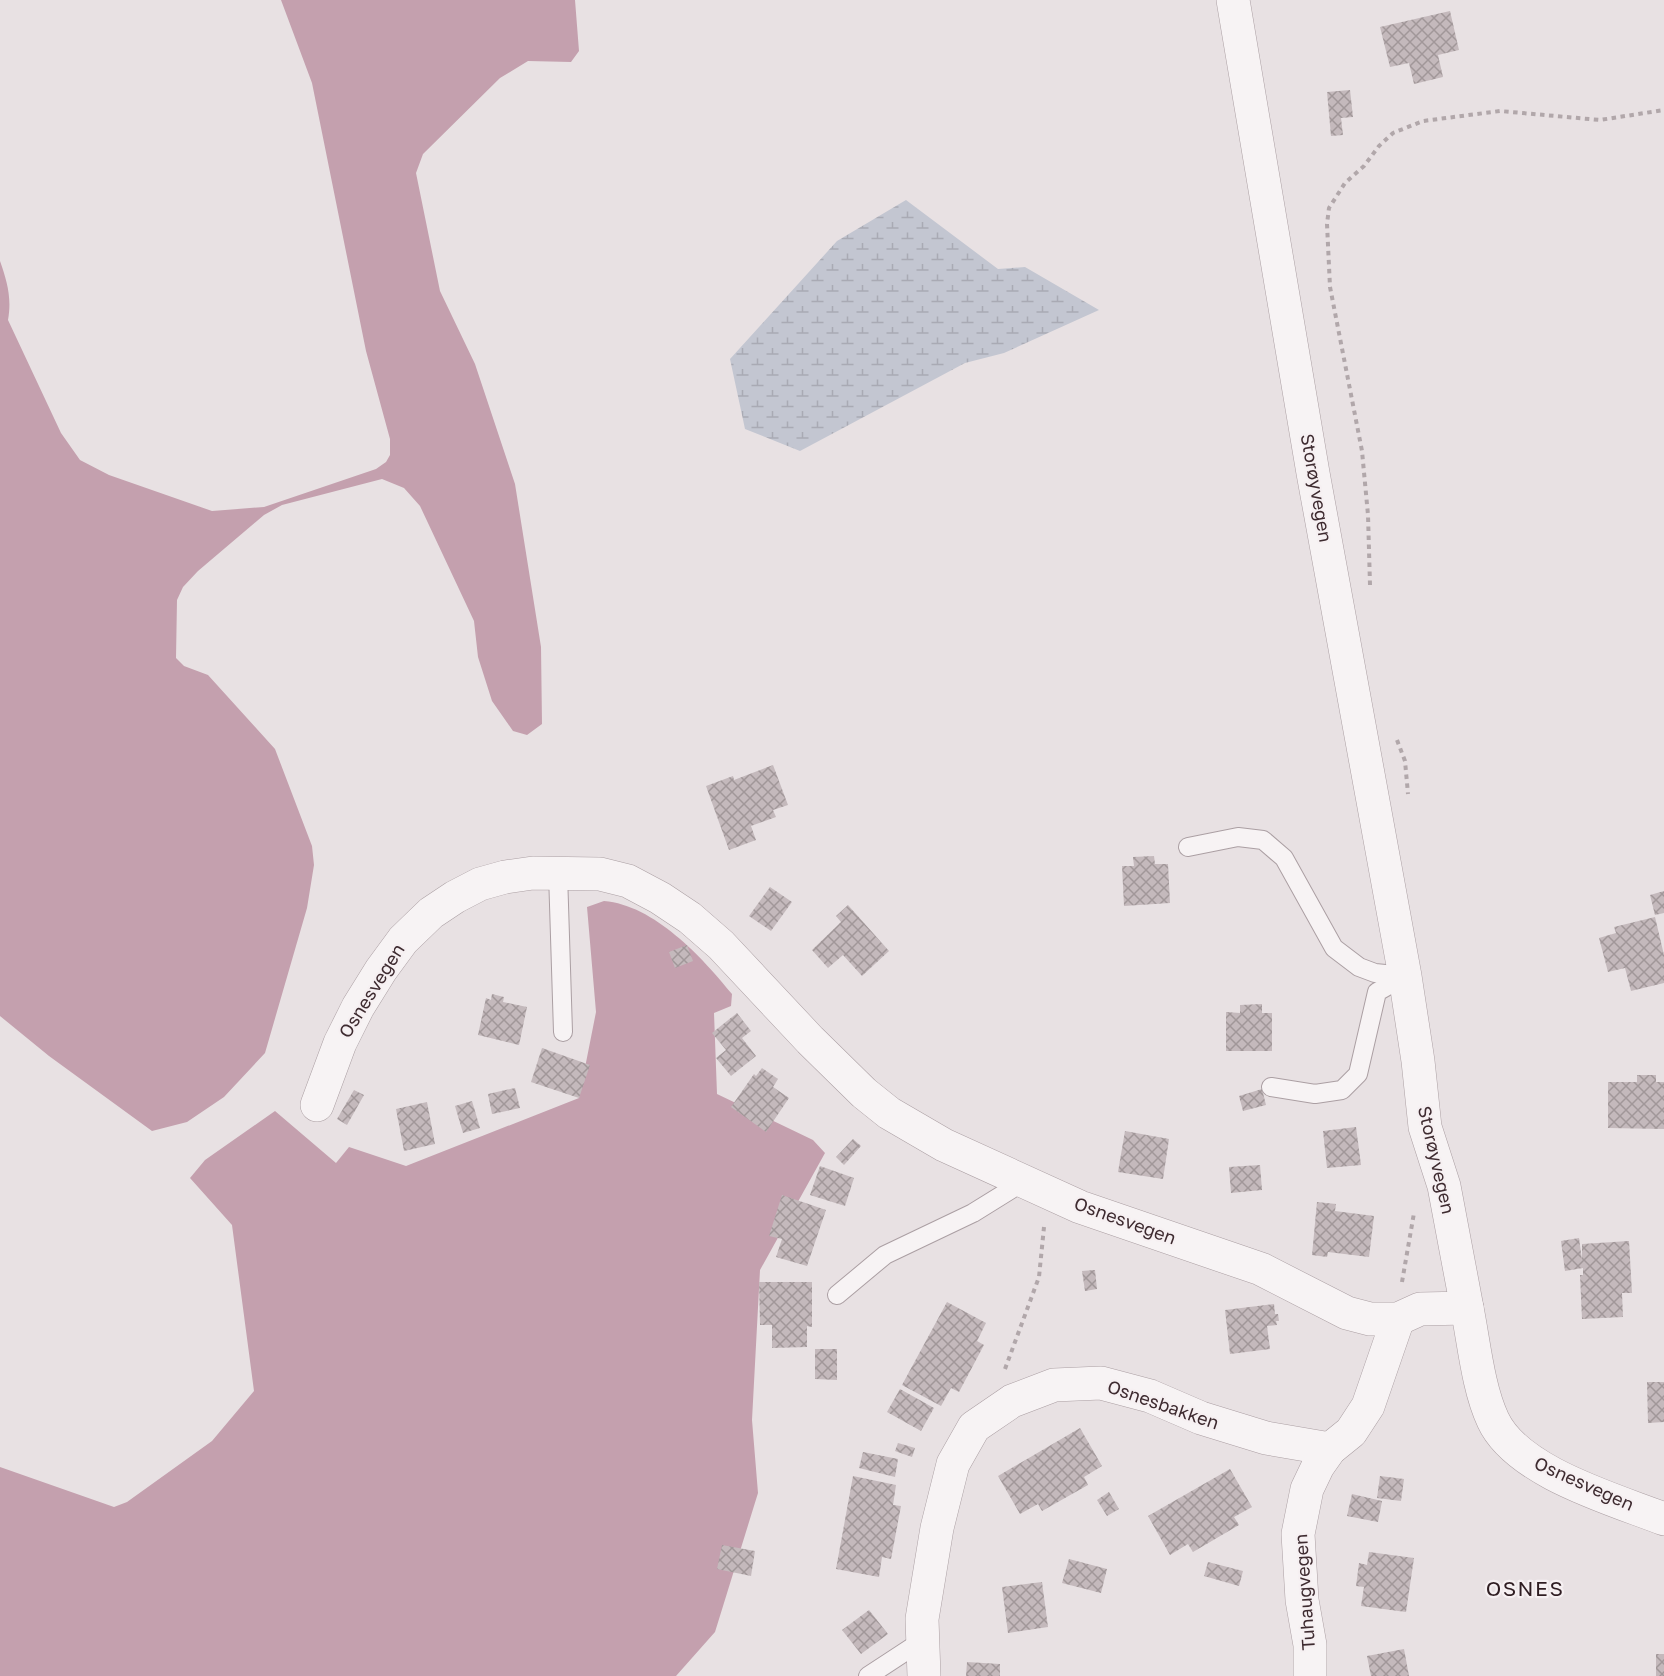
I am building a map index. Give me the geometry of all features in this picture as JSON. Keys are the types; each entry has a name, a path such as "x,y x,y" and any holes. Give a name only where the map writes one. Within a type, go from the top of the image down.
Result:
{"street":[{"name":"Storøyvegen","path":"1233,0 1313,473 1405,976 1425,1127 1444,1186 1467,1308"},
{"name":"Osnesvegen","path":"317,1105 340,1043 358,1007 403,940 431,913 455,897 480,885 514,876 533,873 600,874 628,881 660,898 690,918 721,945 810,1040 864,1093 889,1113 944,1145 1080,1207 1261,1269 1347,1313 1370,1319 1398,1318 1420,1309 1467,1308 1482,1384 1492,1418 1501,1436 1514,1449 1557,1476 1664,1519"},
{"name":"Tuhaugvegen","path":"1310,1676 1310,1645 1302,1600 1298,1534 1307,1489 1318,1466 1330,1449 1351,1432 1368,1406 1398,1318"},
{"name":"Osnesbakken","path":"924,1676 922,1619 937,1528 953,1464 974,1427 1012,1401 1054,1385 1101,1383 1150,1396 1200,1418 1266,1438 1330,1449"}],"lane":[{"path":"1188,847 1238,837 1263,840 1284,858 1334,948 1359,967 1375,973 1405,976"},
{"path":"558,873 563,1032"},
{"path":"1271,1087 1315,1094 1342,1090 1358,1074 1377,992 1405,976"},
{"path":"837,1295 885,1254 1036,1187"},
{"path":"868,1676 923,1640"}],"path":[{"path":"1370,586 1368,515 1362,451 1330,287 1327,224 1329,208 1345,183 1364,166 1379,146 1393,133 1423,121 1500,111 1600,120 1664,111"},
{"path":"1396,737 1405,761 1408,795"},
{"path":"1012,1401 1004,1372 1039,1276 1036,1187"},
{"path":"1398,1318 1414,1208"}],"green space":[{"path":"906,200 998,269 1025,267 1099,310 1004,353 965,363 800,451 745,429 730,359 837,241"}],"shaded area":[{"path":"281,0 575,0 579,51 571,62 528,61 500,78 423,154 416,173 440,291 475,364 515,484 541,647 542,724 527,735 513,731 492,701 478,657 474,621 420,506 404,488 382,479 282,505 264,515 198,571 183,587 177,600 176,658 184,666 208,675 275,749 312,846 314,865 307,908 265,1053 224,1097 187,1122 152,1131 49,1056 0,1016 0,261 8,290 8,320 61,433 80,460 109,475 212,511 264,507 376,469 386,462 390,455 390,439 366,351 312,83"},
{"path":"604,901 623,905 659,922 692,949 732,994 731,1006 714,1013 717,1094 813,1140 825,1153 760,1270 752,1420 758,1493 715,1632 676,1676 0,1676 0,1467 114,1507 127,1502 212,1441 254,1391 232,1225 190,1178 205,1160 275,1111 336,1163 349,1147 406,1166 579,1098 596,1012 587,907"}],"building":[{"path":"1450,11 1459,50 1438,55 1443,77 1414,84 1409,63 1390,67 1380,27"},
{"path":"1350,90 1353,117 1341,118 1343,135 1331,136 1327,92"},
{"path":"773,765 788,805 773,810 776,817 751,826 756,840 729,850 706,786 733,776 734,780"},
{"path":"1154,856 1155,864 1168,864 1170,903 1124,906 1122,866 1134,866 1133,857"},
{"path":"770,887 792,902 771,931 749,916"},
{"path":"1664,891 1664,913 1655,915 1650,895"},
{"path":"848,905 889,951 862,976 843,955 828,968 812,950 841,922 836,916"},
{"path":"1655,917 1664,955 1664,983 1631,991 1625,968 1608,972 1599,938 1616,933 1614,927"},
{"path":"687,945 693,961 675,968 669,952"},
{"path":"492,994 504,997 503,1002 527,1007 519,1045 478,1035 486,998 491,1000"},
{"path":"1262,1004 1262,1013 1272,1013 1272,1051 1226,1051 1226,1012 1240,1013 1240,1005"},
{"path":"737,1013 751,1031 742,1038 756,1056 731,1076 716,1058 726,1050 712,1033"},
{"path":"542,1048 590,1065 579,1098 531,1082"},
{"path":"762,1068 778,1079 773,1087 789,1098 766,1132 731,1107 754,1074 756,1076"},
{"path":"1637,1075 1656,1075 1656,1082 1664,1082 1664,1129 1608,1128 1608,1082 1637,1082"},
{"path":"515,1088 520,1108 492,1114 488,1094"},
{"path":"1262,1089 1266,1105 1243,1111 1239,1096"},
{"path":"354,1090 364,1095 347,1125 337,1119"},
{"path":"472,1101 480,1128 463,1133 455,1106"},
{"path":"427,1102 435,1144 404,1151 396,1109"},
{"path":"1356,1127 1361,1165 1327,1168 1323,1131"},
{"path":"1125,1131 1169,1139 1163,1179 1118,1172"},
{"path":"853,1139 861,1146 844,1165 836,1157"},
{"path":"1260,1165 1262,1190 1231,1193 1229,1167"},
{"path":"820,1166 854,1178 845,1206 810,1195"},
{"path":"782,1195 826,1210 807,1266 776,1257 782,1239 769,1236"},
{"path":"1317,1202 1336,1204 1335,1211 1374,1216 1369,1257 1328,1252 1327,1257 1312,1255"},
{"path":"1579,1238 1582,1260 1582,1244 1629,1241 1632,1293 1622,1293 1623,1317 1582,1319 1580,1275 1583,1275 1583,1268 1565,1271 1561,1241"},
{"path":"1095,1270 1097,1289 1085,1291 1082,1271"},
{"path":"759,1282 812,1282 812,1327 807,1326 807,1347 772,1348 772,1325 760,1325"},
{"path":"947,1302 986,1323 977,1341 984,1345 959,1392 951,1388 941,1406 902,1385"},
{"path":"1274,1304 1275,1314 1278,1314 1279,1321 1276,1321 1277,1325 1267,1326 1270,1349 1230,1354 1225,1310"},
{"path":"815,1349 837,1349 837,1380 815,1379"},
{"path":"1647,1382 1664,1382 1664,1422 1648,1423"},
{"path":"900,1389 934,1408 921,1431 887,1412"},
{"path":"1080,1428 1102,1466 1084,1477 1088,1485 1042,1511 1038,1504 1020,1514 998,1476"},
{"path":"898,1443 915,1448 912,1457 895,1451"},
{"path":"863,1452 898,1459 895,1477 859,1468"},
{"path":"1230,1469 1252,1507 1234,1517 1239,1525 1193,1552 1188,1544 1170,1555 1148,1516"},
{"path":"853,1476 896,1485 893,1505 901,1506 891,1559 882,1557 879,1577 836,1569"},
{"path":"1380,1476 1404,1479 1401,1501 1377,1498"},
{"path":"1109,1492 1119,1509 1107,1516 1097,1500"},
{"path":"1352,1494 1382,1501 1378,1522 1347,1516"},
{"path":"722,1545 755,1551 751,1576 717,1569"},
{"path":"1369,1552 1414,1558 1406,1612 1361,1606 1364,1587 1356,1586 1359,1563 1367,1565"},
{"path":"1069,1559 1107,1569 1101,1593 1062,1583"},
{"path":"1208,1562 1243,1571 1239,1586 1204,1576"},
{"path":"1042,1582 1048,1627 1008,1633 1002,1587"},
{"path":"869,1610 888,1634 861,1654 842,1630"},
{"path":"1404,1649 1409,1676 1371,1676 1367,1656"},
{"path":"1656,1654 1664,1654 1664,1676 1656,1676"},
{"path":"967,1662 1000,1664 1000,1676 966,1676"}],"district":[{"name":"OSNES","path":"1525,1589"}]}
